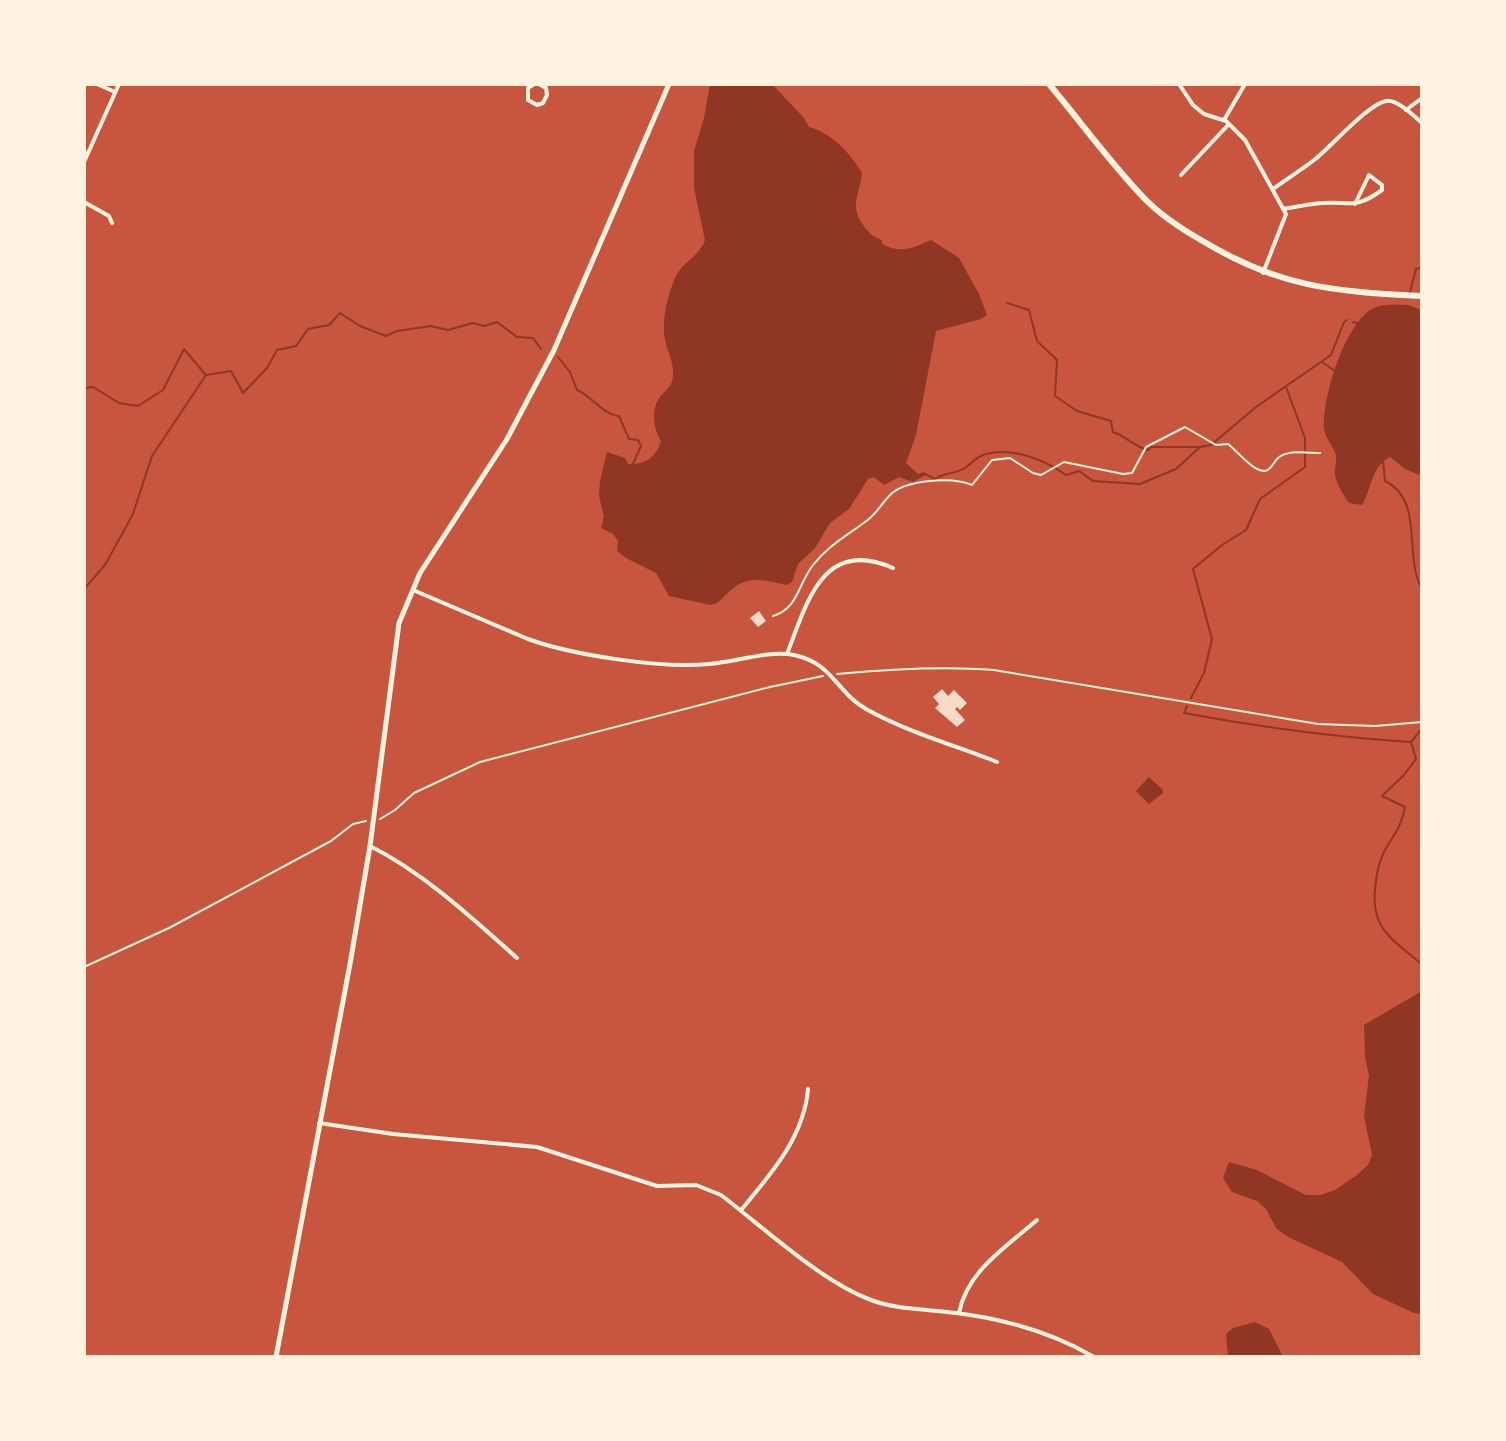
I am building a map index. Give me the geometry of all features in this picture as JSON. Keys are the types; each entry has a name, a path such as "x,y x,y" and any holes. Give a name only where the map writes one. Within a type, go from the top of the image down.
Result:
{"main road":[{"path":"1049,84 1143,197 1207,244 1263,273 1289,281 1332,290 1418,296"}],"street":[{"path":"97,84 115,92"},
{"path":"84,162 119,84"},
{"path":"538,84 546,88 547,95 543,103 537,105 527,98 528,88 538,84"},
{"path":"276,1357 370,846 399,623 411,589 507,439 554,350 669,84"},
{"path":"1179,84 1193,105 1204,114 1226,122 1245,140 1286,214 1263,273"},
{"path":"1181,175 1226,122 1245,84"},
{"path":"1406,110 1422,98"},
{"path":"1273,189 1316,159 1377,105 1389,100 1422,123"},
{"path":"1283,209 1325,203 1355,204 1382,190 1382,185 1369,175 1355,204"},
{"path":"84,202 109,216 112,223"},
{"path":"787,654 811,593 832,569 850,559 860,558 893,568"},
{"path":"411,589 528,639 578,652 684,665 787,654 809,659 832,675 862,707 997,762"},
{"path":"370,846 433,888 517,958"},
{"path":"741,1210 797,1133 805,1113 808,1089"},
{"path":"319,1123 393,1134 537,1147 657,1186 700,1186 721,1195 848,1290 880,1303 959,1313 1044,1332 1094,1357"},
{"path":"959,1313 962,1297 977,1273 1037,1220"}],"path":[{"path":"773,616 791,607 804,577 826,551 879,510 890,495 901,488 950,479 972,485 992,460 1010,458 1033,473 1044,475 1064,462 1123,474 1132,473 1146,447 1185,427 1216,445 1228,444 1258,470 1265,472 1272,468 1277,458 1290,453 1320,453"},
{"path":"84,967 169,928 272,874 331,841 353,824 383,818 414,793 480,762 770,687 832,675 904,668 980,669 1318,724 1375,726 1422,722"}],"shaded area":[{"path":"710,84 772,84 809,127 833,139 862,173 856,208 868,231 882,240 882,244 895,249 913,247 931,240 959,258 987,315 936,331 916,435 906,463 918,474 924,472 925,475 913,482 899,477 884,485 874,477 868,479 849,509 830,523 815,548 798,564 792,582 787,585 751,580 738,585 711,605 669,596 656,573 617,551 618,541 613,534 601,528 604,517 599,496 607,452 625,458 628,464 640,463 653,456 661,441 655,427 655,410 673,375 664,332 666,308 678,273 705,240 694,188 694,151"},
{"path":"1408,305 1422,310 1422,476 1405,469 1390,457 1375,472 1362,505 1349,503 1336,479 1336,456 1324,428 1332,379 1346,342 1365,314 1380,306"},
{"path":"1149,777 1163,793 1149,804 1136,791"},
{"path":"1422,991 1422,1314 1373,1294 1342,1262 1288,1237 1276,1228 1266,1209 1257,1201 1232,1192 1223,1178 1229,1162 1257,1170 1306,1195 1320,1195 1335,1190 1368,1165 1372,1155 1364,1116 1369,1076 1364,1025"},
{"path":"1255,1322 1269,1329 1283,1357 1228,1357 1226,1334 1233,1328"}],"building":[{"path":"759,611 766,621 758,627 750,618"},
{"path":"942,689 948,696 954,690 967,703 960,710 955,709 965,720 957,727 935,708 939,704 933,697"}],"waterway":[{"path":"1410,292 1416,269 1422,267"},
{"path":"1007,303 1029,310 1037,341 1057,360 1055,396 1077,411 1111,421 1113,432 1148,450 1151,447 1199,447"},
{"path":"84,589 105,565 133,514 152,456 206,375 231,371 243,393 267,368 277,350 296,346 308,329 329,325 340,313 360,326 386,336 397,331 431,326 448,330 473,323 484,326 497,322 517,337 533,338 541,349"},
{"path":"925,474 935,479 961,470 983,455 1007,452 1039,460 1066,475 1079,471 1093,481 1140,484 1176,469 1200,447 1211,445 1256,407 1331,355 1347,320"},
{"path":"1353,322 1357,323"},
{"path":"84,388 93,387 119,403 138,406 163,390 184,349 205,374"},
{"path":"558,357 570,372 577,390 619,416 629,439 638,440 641,446 633,464"},
{"path":"1322,362 1335,371"},
{"path":"1191,698 1204,673 1212,639 1193,569 1246,530 1260,499 1305,467 1305,438 1286,387"},
{"path":"1383,460 1385,481 1405,501 1414,561 1422,589"},
{"path":"1187,706 1184,713 1240,723 1410,742"},
{"path":"1420,731 1411,742 1416,759 1382,796 1405,807 1399,827 1380,861 1375,904 1377,916 1387,934 1422,965"}]}
